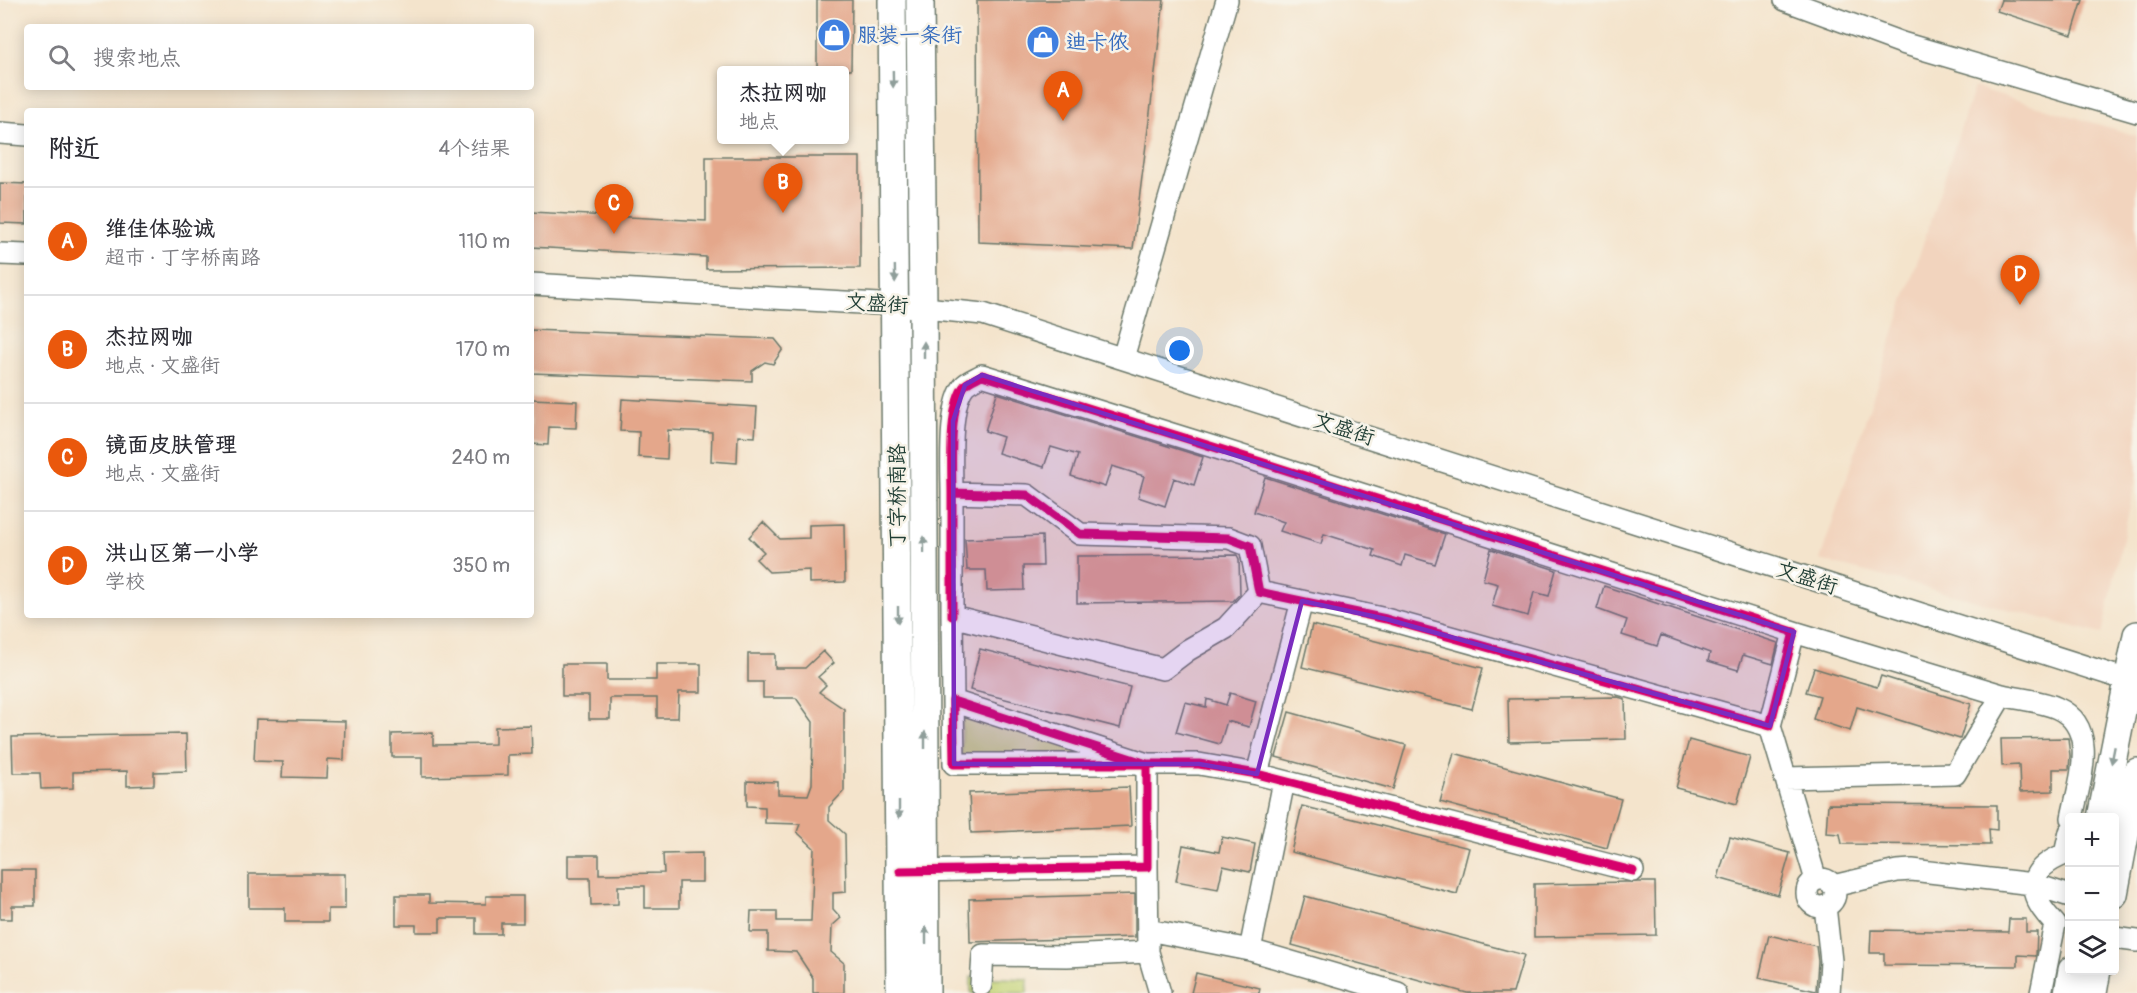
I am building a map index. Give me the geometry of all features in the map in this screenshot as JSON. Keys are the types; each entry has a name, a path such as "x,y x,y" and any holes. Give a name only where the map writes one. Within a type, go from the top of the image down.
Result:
{"main road":[{"name":"丁字桥南路","path":"892,0 896,305 913,871 926,993"},
{"name":"丁字桥南路","path":"900,993 913,871 923,308 920,0"},
{"path":"2102,813 2132,682 2137,635"},
{"path":"2119,872 2137,772"},
{"path":"2068,993 2072,975"},
{"path":"2093,993 2096,975"}],"street":[{"path":"1123,358 1227,0"},
{"path":"1785,0 1902,43 2137,112"},
{"path":"0,133 24,135"},
{"path":"0,254 24,255"},
{"name":"文盛街","path":"534,284 896,305 983,314 2132,682"},
{"path":"1634,871 1257,774 1199,764 954,764 953,421 957,401 965,385 982,375 1794,632 2002,695 2056,707 2073,718 2082,733 2084,752 2073,813"},
{"path":"952,493 1027,495 1080,534 1229,538 1250,546 1259,592"},
{"path":"1259,592 1386,619 1770,726"},
{"path":"952,616 1163,669 1188,650 1226,628 1259,592"},
{"path":"1257,774 1302,601"},
{"path":"1794,632 1770,726 1785,778 1825,883"},
{"path":"1785,778 1955,774 2002,695"},
{"path":"953,701 1147,764"},
{"path":"1147,764 1148,951 1160,993"},
{"path":"1250,950 1284,781"},
{"path":"2041,993 2055,924 2038,904 2033,889 2037,872 2045,864 2065,855"},
{"path":"913,871 1147,867"},
{"path":"1830,993 1831,961 1825,906 1816,905 1809,899 1807,895 1809,886 1912,870 2034,884 2065,894"},
{"path":"1148,930 1250,950 1398,993"},
{"path":"2119,939 2137,941"},
{"path":"981,985 983,955 1067,956 1148,951"}],"highlighted area":[{"path":"982,375 1794,632 1770,726 1386,619 1302,601 1257,774 1199,764 954,764 953,421 965,385"}],"shaded area":[{"path":"1974,87 2137,136 2137,473 2102,634 1820,560"}],"green space":[{"path":"962,711 1106,756 961,755"},
{"path":"971,977 1028,979 1027,993 971,993"}],"building":[{"name":"服装一条街","path":"817,0 852,0 851,70 849,66 817,66"},
{"path":"977,0 1164,0 1133,249 978,242"},
{"path":"2001,0 2083,0 2072,35 1997,11"},
{"path":"706,157 860,157 860,268 706,269 706,257 534,247 534,212 706,221"},
{"path":"0,183 24,184 24,224 0,223"},
{"path":"534,330 775,339 783,349 773,364 765,362 752,371 752,381 534,373"},
{"path":"997,393 1203,457 1194,485 1174,478 1165,506 1138,497 1144,476 1112,466 1105,487 1071,476 1078,455 1051,447 1044,467 998,453 1003,437 985,431"},
{"path":"534,399 577,401 576,428 549,427 548,445 534,444"},
{"path":"622,399 757,407 755,437 738,436 737,463 711,461 712,432 668,430 667,459 638,457 639,432 620,431"},
{"path":"1265,477 1445,534 1435,564 1405,555 1402,566 1373,556 1375,550 1324,534 1321,544 1280,531 1284,522 1254,512"},
{"path":"763,522 780,539 809,538 809,525 844,524 845,582 809,583 809,570 769,572 756,559 764,552 749,537"},
{"path":"1042,536 1043,566 1023,566 1024,590 987,591 986,570 967,570 965,539"},
{"path":"1491,549 1556,570 1549,596 1534,592 1528,616 1492,606 1498,584 1483,580"},
{"path":"1237,555 1240,594 1233,601 1077,603 1077,556"},
{"path":"1604,586 1778,643 1773,664 1743,655 1738,670 1708,661 1710,653 1661,635 1657,646 1622,635 1627,620 1597,609"},
{"path":"1312,625 1483,668 1472,709 1302,667"},
{"path":"980,649 1130,687 1120,728 970,690"},
{"path":"823,651 834,663 818,677 826,685 819,692 844,709 844,791 829,807 829,820 845,834 846,892 833,893 833,909 841,918 832,926 831,952 844,963 844,993 813,993 813,978 796,952 768,951 768,932 750,932 751,911 777,911 777,921 811,921 814,848 797,832 800,824 765,823 765,807 747,806 747,781 778,782 778,794 808,795 812,784 813,722 796,698 763,698 763,682 748,682 748,654 775,654 775,668 805,668"},
{"path":"562,664 607,664 607,680 656,680 656,664 701,664 701,692 679,692 678,718 657,718 657,698 610,698 610,719 589,719 589,696 562,696"},
{"path":"1814,668 1877,687 1881,676 1971,704 1960,739 1857,707 1850,731 1813,719 1820,696 1806,692"},
{"path":"1230,693 1256,701 1249,727 1227,721 1220,744 1176,732 1185,702 1206,707 1207,699 1226,705"},
{"path":"1618,697 1625,699 1626,739 1509,742 1508,699"},
{"path":"1289,712 1406,745 1393,789 1276,757"},
{"path":"256,719 345,721 344,760 328,759 327,778 282,777 283,762 254,761"},
{"path":"531,726 532,754 508,755 508,775 422,777 422,757 392,757 392,734 433,733 433,745 495,744 495,727"},
{"path":"186,734 187,771 154,772 154,785 127,786 127,771 73,772 73,788 41,789 40,773 13,773 12,737"},
{"path":"2068,738 2069,769 2053,769 2053,791 2020,792 2019,765 2002,766 2001,739"},
{"path":"1689,740 1750,757 1737,804 1676,788"},
{"path":"1454,753 1621,799 1607,848 1440,802"},
{"path":"1129,787 1131,826 971,833 969,793"},
{"path":"1828,804 1997,805 1997,830 1989,829 1990,845 1842,844 1840,834 1826,833"},
{"path":"1302,806 1469,848 1457,894 1291,852"},
{"path":"1222,837 1255,844 1250,872 1223,866 1218,889 1176,881 1183,845 1219,852"},
{"path":"1730,837 1790,853 1778,895 1718,878"},
{"path":"702,853 702,882 679,882 679,908 645,908 645,886 618,886 618,904 591,905 590,878 568,878 568,855 599,855 599,874 664,873 663,854"},
{"path":"0,870 35,870 35,906 12,906 12,919 0,919"},
{"path":"249,874 345,874 345,909 328,909 328,922 285,922 285,908 249,908"},
{"path":"1655,882 1656,935 1534,937 1534,884"},
{"path":"1135,894 1135,937 970,942 969,899"},
{"path":"396,895 429,895 429,903 486,904 486,896 523,896 523,923 501,923 501,934 476,934 476,918 440,918 440,932 416,932 416,925 396,925"},
{"path":"1305,896 1524,955 1513,993 1467,993 1292,945"},
{"path":"2009,919 2026,919 2026,932 2037,932 2036,956 2018,955 2018,966 1884,965 1884,953 1870,953 1871,930 2008,932"},
{"path":"1769,935 1816,946 1818,961 1816,991 1759,978"},
{"path":"1196,973 1260,988 1259,993 1191,993"}],"cycle path":[{"path":"952,493 952,437 956,406 965,385 982,375 1794,632 1770,726 1386,619 1259,592 1250,546 1229,538 1080,534 1027,495 952,493 952,616"},
{"path":"900,871 1147,867 1147,764 954,764 953,701 1147,764 1199,764 1257,774 1633,871"}],"place":[{"name":"服装一条街","path":"834,35"},
{"name":"迪卡侬","path":"1043,42"},
{"name":"维佳体验诚","path":"1063,121"},
{"name":"杰拉网咖","path":"783,213"},
{"name":"镜面皮肤管理","path":"614,234"},
{"name":"洪山区第一小学","path":"2020,305"}]}
